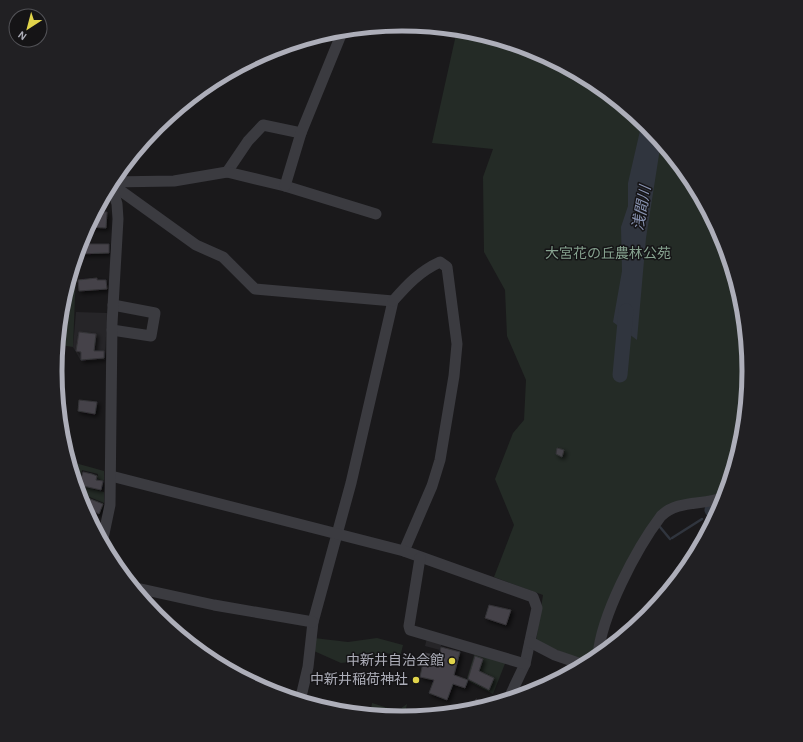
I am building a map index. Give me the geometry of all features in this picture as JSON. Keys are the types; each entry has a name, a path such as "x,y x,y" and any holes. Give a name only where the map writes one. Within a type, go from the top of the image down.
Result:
{"street":[{"path":"285,186 301,133 340,37"},
{"path":"227,172 248,141 263,125 301,133"},
{"path":"117,186 174,181 227,172 285,186 376,214"},
{"path":"115,188 196,244 224,257 255,289 393,301"},
{"path":"104,535 110,505 112,330 118,219 113,192"},
{"path":"301,696 308,668 312,622 351,483 393,301 414,278 431,266 440,262 447,267 457,344 454,376 440,460 432,486 404,551"},
{"path":"112,330 151,336 156,313 113,305"},
{"path":"111,476 404,551 420,558 533,597 537,608 530,642 525,664 511,693"},
{"path":"599,647 600,640 628,570 660,516 666,510 717,498"},
{"path":"420,558 409,626 410,630 525,664"},
{"path":"141,589 228,607 312,622"},
{"path":"530,642 555,655 576,662"}],"shaded area":[{"path":"76,312 107,313 105,360 81,361 73,347"},
{"path":"427,638 442,642 440,650 425,646"}],"green space":[{"name":"大宮花の丘農林公苑","path":"456,36 511,49 552,66 590,88 626,115 671,164 696,201 716,241 730,283 739,327 742,371 741,393 735,437 730,459 718,495 666,507 596,639 595,650 580,660 536,641 543,595 494,577 514,525 495,479 513,433 524,420 526,380 507,336 505,290 484,252 483,177 493,149 432,143"},
{"path":"76,274 73,347 62,345 68,305"},
{"path":"74,463 104,471 104,481 97,479 98,474 82,470 80,479"},
{"path":"82,486 104,492 104,503 85,495"},
{"path":"314,638 348,642 377,638 403,645 400,657 383,652 380,666 366,660 341,663 314,651"},
{"path":"475,652 506,661 493,694 470,682 467,678"},
{"path":"372,703 396,711 379,710 371,709"},
{"path":"407,704 406,711 397,711"}],"water":[{"path":"640,129 660,150 646,238 637,340 613,322 622,271 621,227 628,206 628,183"}],"building":[{"path":"102,212 107,212 106,228 94,227"},
{"path":"86,244 109,244 109,253 83,254"},
{"path":"97,278 97,280 106,280 107,289 79,291 78,280"},
{"path":"79,332 96,334 94,351 104,351 104,358 81,360 81,352 76,351"},
{"path":"79,400 97,402 95,414 78,411"},
{"path":"557,448 564,450 562,457 556,454"},
{"path":"83,472 97,476 96,480 103,481 101,490 82,486 80,481"},
{"path":"86,497 103,504 99,514 92,510"},
{"path":"489,605 511,610 506,625 485,618"},
{"path":"441,647 460,652 454,675 468,680 465,688 453,684 447,700 429,693 434,680 420,677 425,653 439,656"},
{"path":"475,656 483,659 479,671 494,678 489,690 468,679"},
{"path":"476,699 482,701 475,702"}],"waterway":[{"name":"浅間川","path":"620,375 626,311"},
{"path":"672,538 702,519"},
{"path":"660,527 670,539"}],"place":[{"name":"中新井自治会館","path":"452,661"},
{"name":"中新井稲荷神社","path":"416,680"}]}
